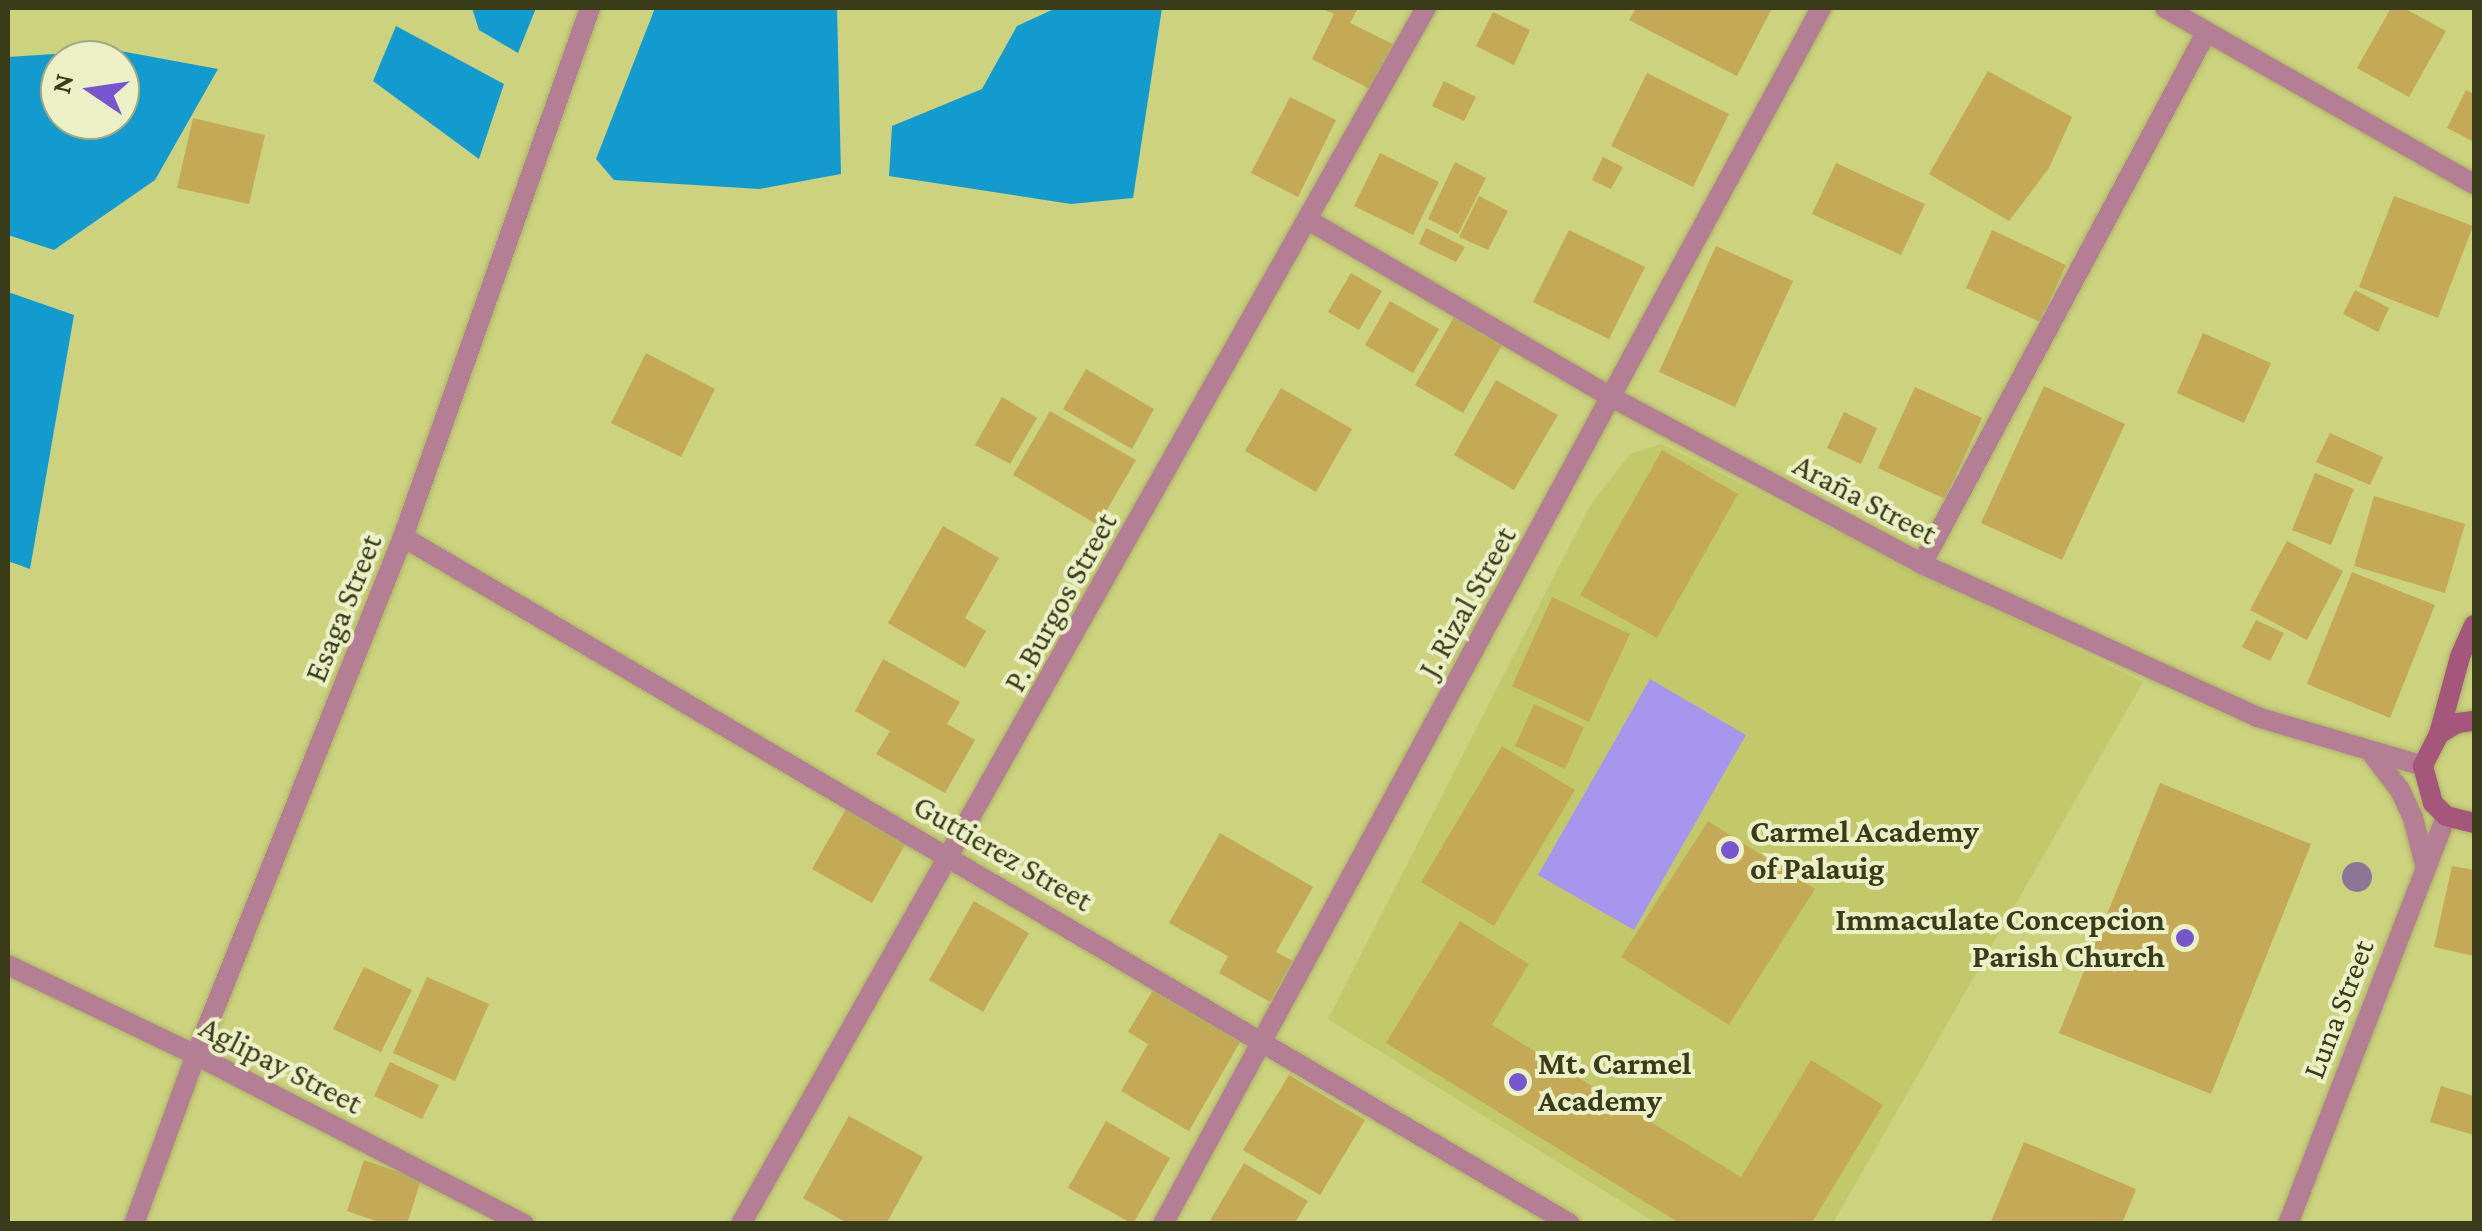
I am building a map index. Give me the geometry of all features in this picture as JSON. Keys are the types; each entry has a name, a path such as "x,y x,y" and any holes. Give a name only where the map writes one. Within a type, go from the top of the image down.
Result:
{"main road":[{"path":"2474,626 2460,656 2439,734 2423,766 2432,803 2446,816 2474,823"},
{"path":"2439,734 2458,723 2474,721"}],"street":[{"name":"Esaga Street","path":"134,1224 196,1056 403,538 590,8"},
{"name":"P. Burgos Street","path":"741,1224 952,857 1426,8"},
{"name":"J. Rizal Street","path":"1163,1224 1821,8"},
{"path":"2165,8 2474,184"},
{"path":"1922,564 2206,33"},
{"name":"Araña Street","path":"1308,220 1613,398 1922,564 2257,717 2423,766"},
{"name":"Guttierez Street","path":"403,538 1264,1040 1570,1224"},
{"path":"2373,754 2400,790 2413,818 2425,866"},
{"name":"Luna Street","path":"2288,1224 2446,816"},
{"name":"Aglipay Street","path":"8,966 196,1056 524,1224"}],"shaded area":[{"name":"Carmel Academy of Palauig","path":"1661,444 2143,682 1833,1223 1656,1223 1328,1019 1591,504 1630,454"},
{"path":"1650,679 1746,735 1634,930 1538,875"}],"water":[{"path":"472,8 536,8 518,53 479,30"},
{"path":"655,8 837,8 841,174 759,189 614,180 596,159"},
{"path":"1056,8 1162,8 1133,198 1071,204 889,176 892,126 982,89 1017,26"},
{"path":"396,26 504,84 479,159 373,81"},
{"path":"40,55 40,140 140,140 140,55 218,69 155,180 54,250 8,235 8,57"},
{"path":"8,292 74,315 30,569 8,561"}],"building":[{"path":"1321,8 1358,8 1350,23 1393,44 1370,89 1312,59 1334,14"},
{"path":"1636,8 1772,8 1737,76 1629,20"},
{"path":"2391,8 2404,8 2446,31 2409,97 2357,68"},
{"path":"1493,12 1530,30 1514,65 1476,46"},
{"path":"1988,71 2072,117 2049,168 2009,221 1929,174"},
{"path":"1647,73 1729,114 1693,187 1611,146"},
{"path":"1444,81 1476,97 1464,121 1432,106"},
{"path":"2466,90 2474,94 2474,142 2447,128"},
{"path":"1290,97 1336,120 1298,197 1251,173"},
{"path":"193,118 265,135 249,204 177,188"},
{"path":"1380,153 1439,182 1413,235 1354,206"},
{"path":"1603,157 1623,167 1611,189 1592,180"},
{"path":"1455,162 1486,178 1458,234 1428,219"},
{"path":"1836,163 1925,204 1901,255 1812,214"},
{"path":"1479,196 1508,211 1488,250 1459,237"},
{"path":"2394,196 2473,226 2438,318 2359,287"},
{"path":"1426,228 1465,247 1456,262 1419,244"},
{"path":"1569,230 1645,267 1609,339 1533,302"},
{"path":"1992,230 2066,265 2040,322 1966,288"},
{"path":"1716,246 1793,281 1735,407 1659,372"},
{"path":"1351,273 1382,291 1359,330 1328,312"},
{"path":"2355,290 2389,308 2378,332 2343,314"},
{"path":"1390,301 1439,329 1413,373 1365,345"},
{"path":"1457,312 1505,340 1463,413 1415,385"},
{"path":"2203,333 2271,363 2244,423 2177,393"},
{"path":"646,353 715,389 681,457 611,423"},
{"path":"1086,369 1154,409 1132,449 1063,409"},
{"path":"1496,380 1558,415 1514,490 1454,455"},
{"path":"2044,386 2125,424 2062,560 1981,523"},
{"path":"1915,387 1982,418 1945,499 1878,468"},
{"path":"1281,388 1352,429 1316,492 1245,451"},
{"path":"1002,397 1037,418 1010,464 975,445"},
{"path":"1050,411 1136,460 1098,525 1013,475"},
{"path":"1844,412 1877,428 1861,464 1827,448"},
{"path":"2330,433 2383,457 2370,485 2316,462"},
{"path":"1662,450 1738,494 1657,638 1580,595"},
{"path":"2315,473 2354,489 2331,545 2292,530"},
{"path":"2374,496 2465,524 2445,593 2354,566"},
{"path":"943,526 999,558 965,618 986,631 965,668 888,623"},
{"path":"2287,541 2343,571 2307,640 2250,610"},
{"path":"2352,572 2435,605 2390,718 2307,684"},
{"path":"1552,597 1630,634 1589,722 1512,686"},
{"path":"2256,620 2284,633 2270,661 2242,647"},
{"path":"883,659 960,702 947,724 975,740 945,793 876,754 890,731 855,711"},
{"path":"1534,704 1584,727 1565,769 1515,746"},
{"path":"1502,746 1575,790 1494,926 1421,882"},
{"name":"Immaculate Concepcion Parish Church","path":"2160,783 2311,844 2211,1094 2059,1033"},
{"path":"846,809 906,843 872,903 812,869"},
{"path":"1708,821 1815,889 1729,1025 1621,957"},
{"path":"1220,833 1313,887 1276,952 1293,961 1270,1002 1219,973 1228,956 1169,923"},
{"path":"2452,866 2474,870 2474,956 2434,947"},
{"path":"974,901 1029,933 983,1012 929,980"},
{"name":"Mt. Carmel Academy","path":"1460,921 1529,964 1492,1025 1741,1177 1811,1060 1883,1105 1811,1224 1681,1224 1386,1043"},
{"path":"364,967 412,990 381,1052 333,1029"},
{"path":"427,977 489,1004 455,1081 393,1053"},
{"path":"1155,987 1243,1037 1189,1131 1121,1091 1148,1044 1128,1032"},
{"path":"390,1062 439,1085 422,1119 374,1096"},
{"path":"1289,1075 1365,1120 1320,1195 1243,1150"},
{"path":"2441,1086 2474,1096 2474,1135 2430,1122"},
{"path":"849,1116 923,1157 886,1224 849,1224 803,1198"},
{"path":"1106,1121 1170,1158 1133,1224 1068,1188"},
{"path":"2024,1142 2136,1189 2122,1224 1990,1224"},
{"path":"364,1160 421,1180 407,1224 385,1224 347,1211"},
{"path":"1244,1163 1308,1201 1294,1224 1208,1224"}],"place":[{"name":"Carmel Academy of Palauig","path":"1730,850"},
{"name":"Immaculate Concepcion Parish Church","path":"2185,938"},
{"name":"Mt. Carmel Academy","path":"1518,1082"}]}
